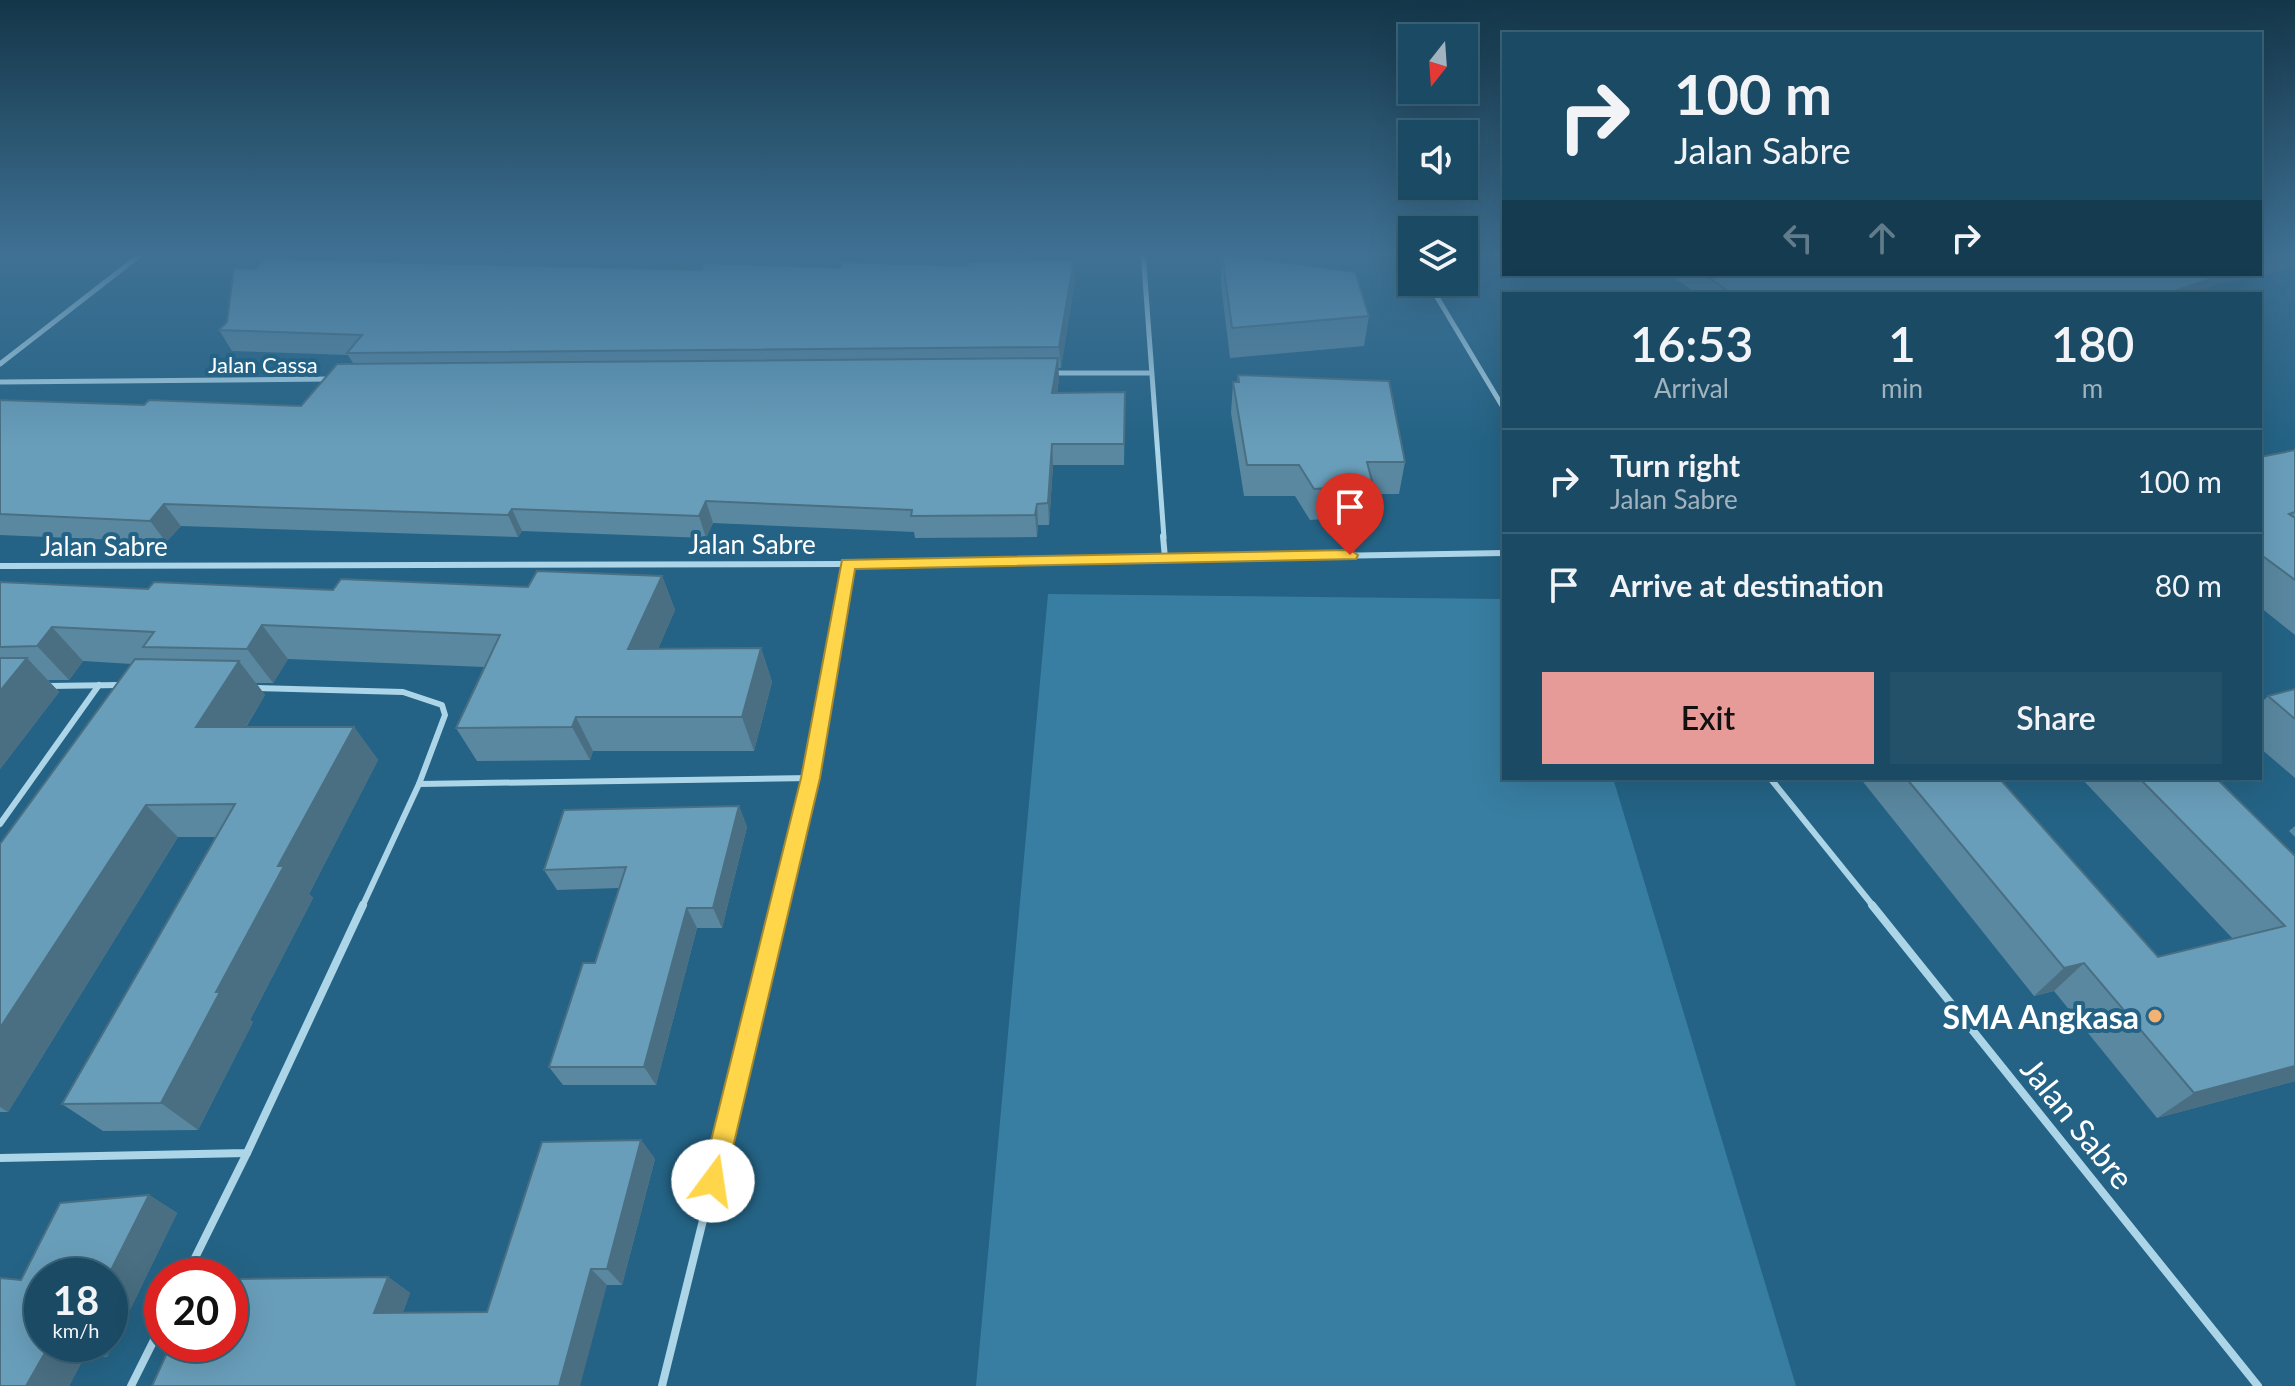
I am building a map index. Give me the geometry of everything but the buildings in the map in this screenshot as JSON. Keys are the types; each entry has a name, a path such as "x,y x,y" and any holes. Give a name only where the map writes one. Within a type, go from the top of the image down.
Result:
{"lane":[{"path":"0,364 61,317"},
{"path":"1146,317 1165,558"},
{"path":"1449,317 1502,406"},
{"path":"1038,374 1149,373"},
{"name":"Jalan Cassa","path":"0,382 335,379"},
{"name":"Jalan Sabre","path":"0,566 847,564 1502,553"},
{"path":"662,1386 765,976 810,778 847,564"},
{"path":"0,824 99,685"},
{"path":"42,686 131,685"},
{"path":"195,1258 419,784 445,715 442,705 403,692 243,688"},
{"path":"419,784 810,778"},
{"name":"Jalan Sabre","path":"1772,780 2258,1386"},
{"path":"0,1158 247,1153"},
{"path":"131,1386 144,1360"}],"shaded area":[{"path":"1048,594 1502,599 1502,780 1614,780 1796,1386 976,1386"}],"place":[{"name":"SMA Angkasa","path":"2155,1016"}],"route":[{"path":"713,1181 765,976 810,778 847,564 1350,555"}]}
